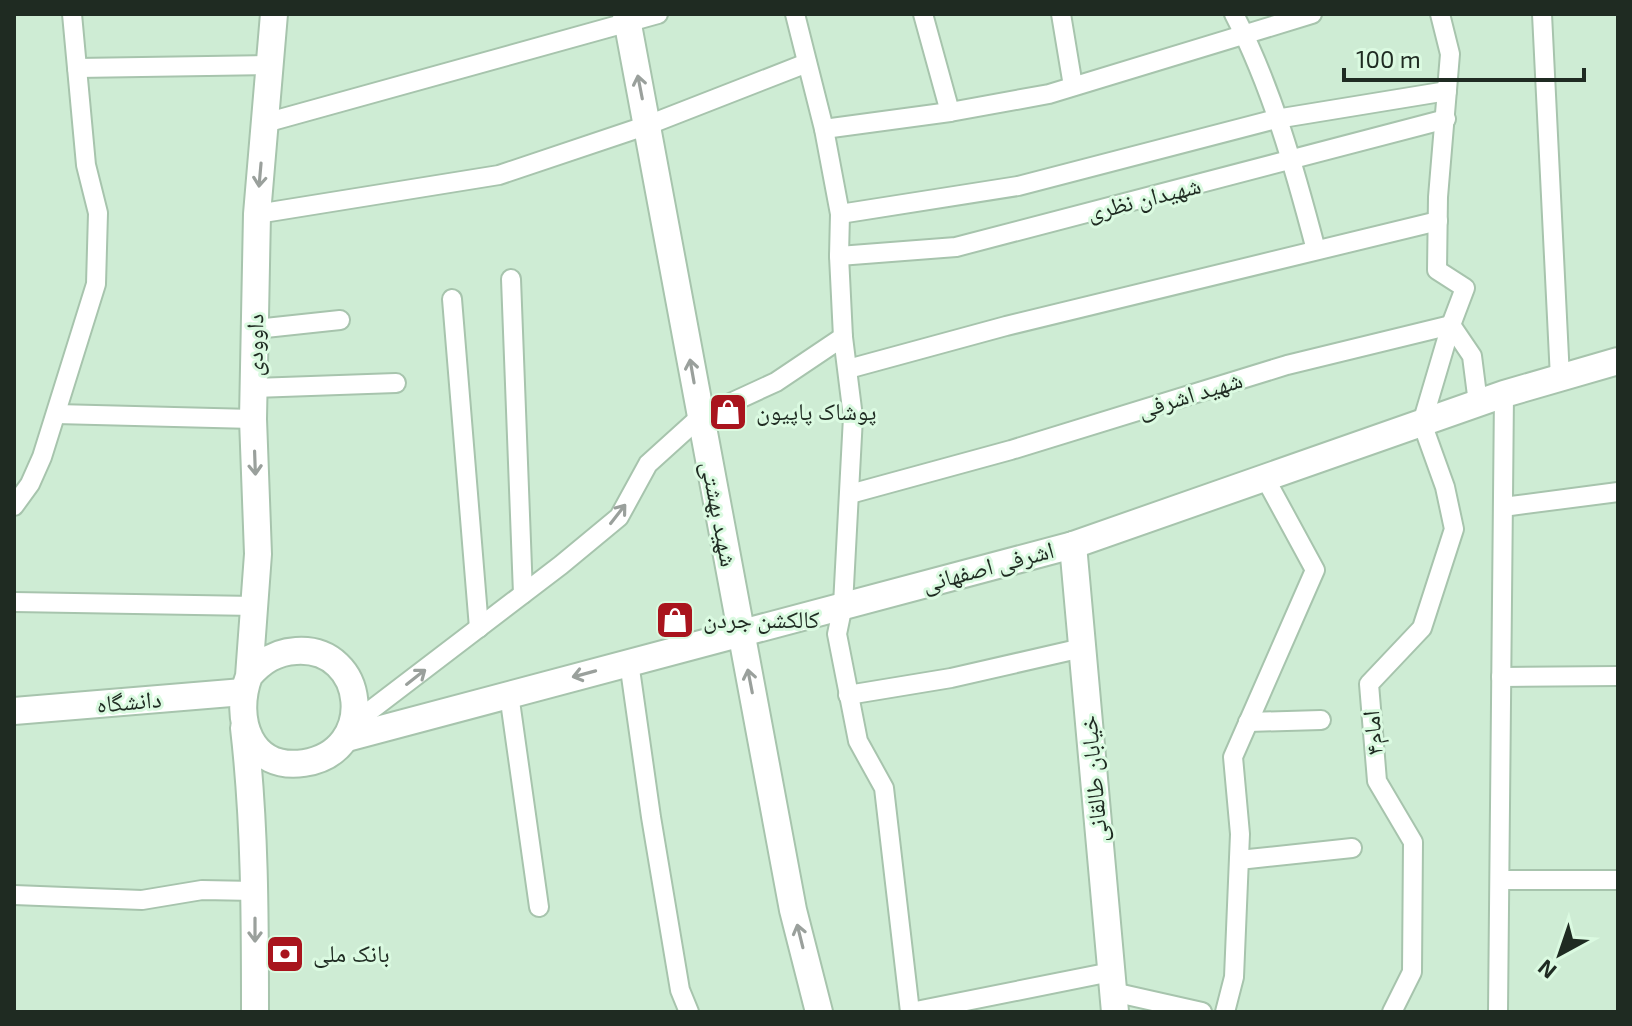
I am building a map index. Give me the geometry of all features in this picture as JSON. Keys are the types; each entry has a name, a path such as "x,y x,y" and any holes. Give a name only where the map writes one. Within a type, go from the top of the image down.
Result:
{"main road":[{"name":"داوودی","path":"246,684 258,554 253,419 257,214 274,14"},
{"name":"شهید بهشتی","path":"626,18 793,910 819,1012"},
{"name":"اشرفی اصفهانی","path":"350,730 509,694 1073,545 1504,394 1618,361"},
{"name":"خیابان طالقانی","path":"1073,545 1113,992"},
{"path":"243,724 250,739 275,761 292,765 323,759 337,750 350,730 354,691 347,675 321,654 305,650 274,656 259,664 246,684 243,724 255,891 255,1012"},
{"name":"دانشگاه","path":"14,711 246,684"}],"street":[{"path":"14,506 30,484 42,457 96,284 98,213 86,165 72,14"},
{"path":"265,123 626,18 658,14"},
{"path":"795,14 824,129 840,214 843,337 853,417 843,605 837,634 858,741 884,788 910,1012 1113,992 1202,1012"},
{"path":"923,14 950,112"},
{"path":"1061,14 1073,86"},
{"path":"1234,14 1292,161 1316,250"},
{"path":"824,129 950,112 1049,94 1312,14"},
{"path":"1422,423 1465,288 1437,270 1450,54 1440,14"},
{"path":"1542,14 1560,378"},
{"path":"257,214 499,175 648,125 807,63"},
{"path":"77,68 269,65"},
{"path":"840,214 1018,186 1276,119 1447,91"},
{"name":"شهیدان نظری","path":"839,256 956,247 1446,119"},
{"path":"848,369 1006,326 1438,221"},
{"path":"511,279 523,594"},
{"path":"452,299 479,628"},
{"path":"256,329 340,320"},
{"path":"1451,325 1472,356 1478,403"},
{"name":"شهید اشرفی","path":"850,494 1011,450 1287,365 1451,325"},
{"path":"350,730 619,517 648,464 700,417 776,382 843,337"},
{"path":"254,388 396,383"},
{"path":"1498,1012 1504,394"},
{"path":"56,414 253,419"},
{"name":"امام۴","path":"1392,1012 1412,972 1413,842 1377,781 1369,684 1422,628 1454,529 1445,487 1422,423"},
{"path":"1225,1012 1234,977 1240,834 1233,757 1315,570 1265,478"},
{"path":"1503,507 1618,492"},
{"path":"14,602 255,606"},
{"path":"848,695 951,678 1082,648"},
{"path":"629,662 680,990 689,1012"},
{"path":"1501,677 1618,676"},
{"path":"509,694 539,907"},
{"path":"1248,722 1321,720"},
{"path":"1239,860 1352,848"},
{"path":"1500,880 1618,880"},
{"path":"14,895 142,900 202,890 255,891"}],"place":[{"name":"پوشاک پاپیون","path":"728,412"},
{"name":"کالکشن جردن","path":"675,620"},
{"name":"بانک ملی","path":"285,954"}]}
